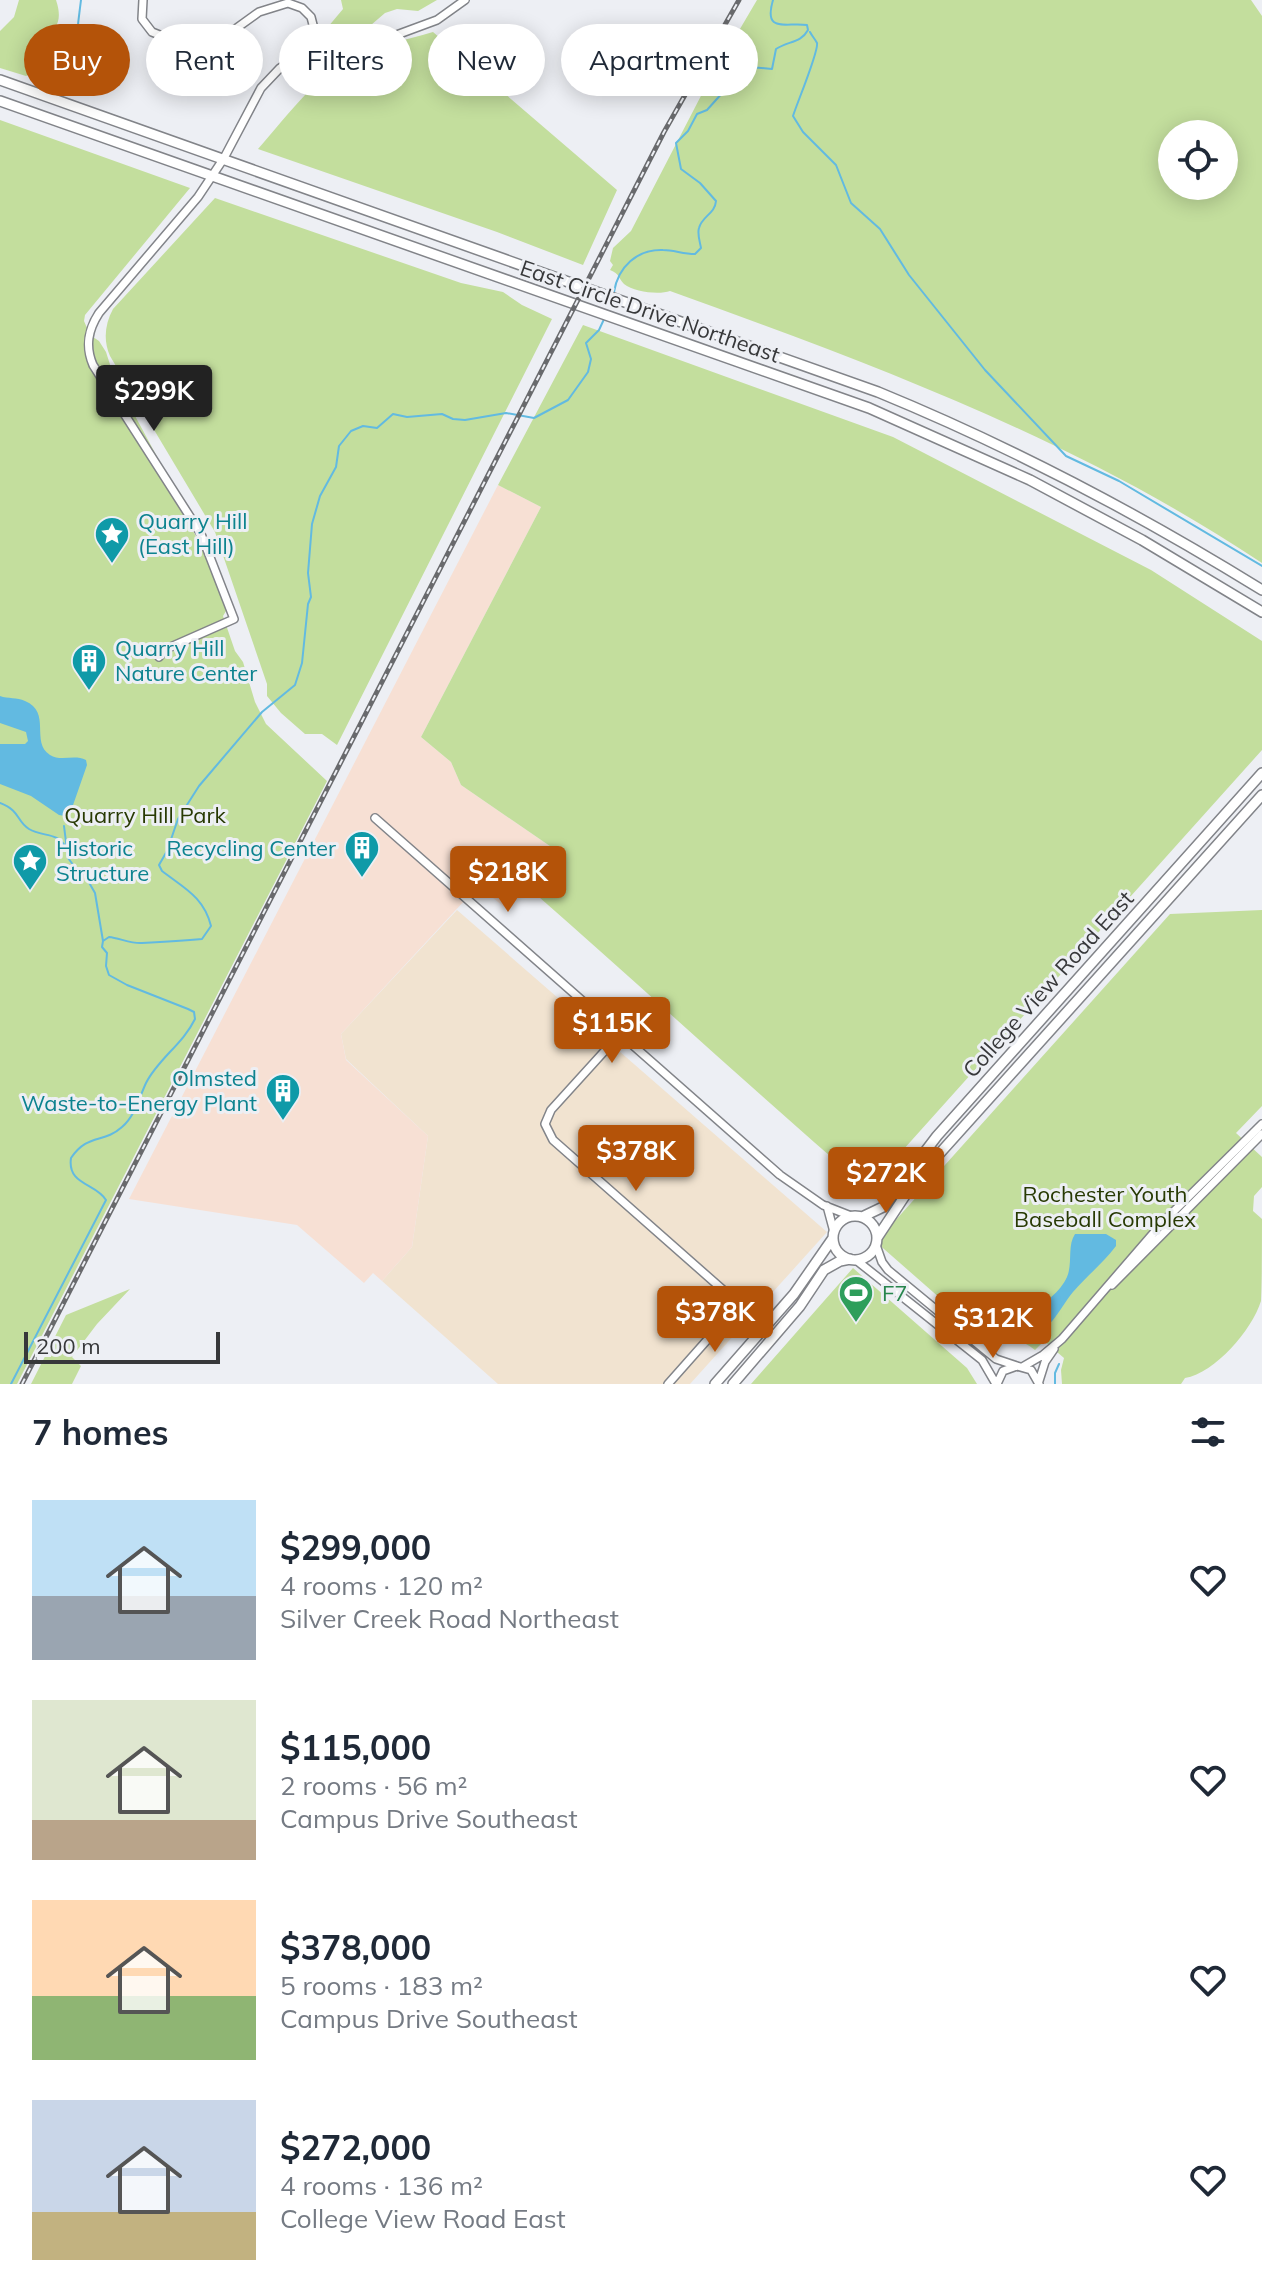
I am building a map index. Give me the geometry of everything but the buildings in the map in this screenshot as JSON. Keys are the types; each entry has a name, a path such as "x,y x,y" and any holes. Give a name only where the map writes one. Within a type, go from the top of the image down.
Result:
{"main road":[{"name":"East Circle Drive Northeast","path":"0,80 835,375 962,427 1107,499 1262,590"},
{"name":"East Circle Drive Northeast","path":"0,101 820,390 947,441 1075,503 1262,614"},
{"name":"College View Road East","path":"856,1217 883,1207 937,1136 1262,773"},
{"name":"College View Road East","path":"876,1242 914,1182 1262,795"},
{"path":"715,1384 794,1294 838,1225 856,1217 873,1225 876,1242 868,1256 840,1261 824,1270 800,1306 733,1384"},
{"path":"834,1235 838,1252 853,1260"}],"street":[{"path":"143,0 142,19 152,32 195,49 209,48 259,12 288,3 302,8 311,17 313,24"},
{"path":"412,29 437,20 465,0"},
{"path":"159,657 166,649 234,619 201,534 97,373 90,358 88,341 99,313 185,213 224,158 269,77 279,69"},
{"path":"375,818 780,1175 827,1206 856,1217"},
{"path":"620,1034 551,1110 545,1124 553,1140 739,1304 668,1384"},
{"path":"1101,1295 1118,1272 1188,1196 1262,1124"},
{"path":"1039,1384 1045,1362 1101,1295 1262,1134"},
{"path":"827,1206 834,1235"},
{"path":"876,1242 888,1270 996,1359 1034,1373 1039,1384"},
{"path":"853,1260 982,1360 996,1384"},
{"path":"996,1384 1003,1371 1043,1355 1062,1339"}],"shaded area":[{"path":"498,485 541,507 421,737 451,762 461,785 554,849 508,910 478,886 341,1034 346,1060 428,1136 412,1247 382,1281 373,1273 364,1283 297,1225 129,1199"},
{"path":"457,910 827,1232 690,1384 498,1384 382,1281 412,1247 428,1136 346,1059 341,1034"}],"green space":[{"path":"19,0 56,0 59,12 56,24 24,24 24,75 0,68 0,31 14,17"},
{"path":"341,0 437,0 418,11 397,9 385,13 372,24 330,24 343,9"},
{"path":"757,0 1251,0 1262,16 1262,563 1121,479 975,409 900,377 670,291 647,292 624,284 610,270 613,265 610,261 613,248 631,231 701,96 758,96 758,24 743,24"},
{"path":"428,33 428,96 508,96 617,190 583,265 258,149 305,96 412,96 412,38"},
{"name":"Quarry Hill Park","path":"0,120 190,188 85,315 84,321 90,335 99,341 106,352 114,377 161,464 166,484 201,545 224,601 226,611 223,616 235,651 243,662 255,702 266,724 327,781 17,1384 0,1384"},
{"path":"215,198 461,283 503,292 552,319 337,745 322,734 305,734 267,696 267,684 215,532 110,356 106,344 108,320 113,309"},
{"path":"583,325 893,437 1151,570 1262,641 1262,750 868,1189 531,890 560,853 461,785 451,762 421,737 541,507 498,485"},
{"name":"Rochester Youth Baseball Complex","path":"1262,910 1262,1106 1236,1133 1262,1157 1262,1187 1254,1196 1253,1211 1262,1219 1261,1301 1250,1325 1231,1348 1208,1368 1185,1378 1181,1384 1062,1384 1064,1358 1044,1341 1035,1350 1021,1342 1004,1340 941,1299 876,1242 1170,914"},
{"path":"853,1268 967,1368 977,1384 751,1384"},
{"path":"130,1289 72,1357 81,1366 72,1384 31,1384 66,1315"}],"water":[{"path":"0,696 22,700 33,706 40,719 41,743 50,755 86,760 72,808 65,816 31,796 0,784 0,744 25,744 28,741 26,732 0,723"},
{"path":"1075,1234 1106,1234 1116,1240 1116,1246 1044,1329 1028,1337 1018,1337 1008,1324 1040,1306 1061,1287 1069,1272"}],"waterway":[{"path":"78,24 81,0"},
{"path":"614,292 624,267 637,256 654,250 695,254 701,248 699,228 716,201 700,183 681,169 676,143 688,131 697,114 707,110 724,91 732,88 747,69 772,69 776,49 798,40 808,30 807,25 774,22 771,18 773,0"},
{"path":"810,32 817,48 793,116 803,132 836,165 851,203 880,229 909,275 985,370 1066,456 1119,481 1262,566"},
{"path":"11,1384 106,1200 73,1174 71,1158 83,1145 108,1136 126,1123 151,1074 195,1019 194,1012 109,975 103,941 109,937 138,943 202,939 211,926 198,900 162,871 159,865 178,819 199,786 262,712 295,685 302,663 311,597 308,573 312,524 320,496 336,467 339,446 351,431 363,426 377,428 393,414 407,417 442,414 465,420 506,413 534,418 568,400 588,372 591,359 586,343 599,330 605,317"},
{"path":"0,803 12,809 29,829 54,837 65,846"},
{"path":"64,826 68,858 83,872 95,893 103,941"},
{"path":"1055,1384 1059,1364"}],"railway":[{"path":"22,1384 664,132 739,0"}],"place":[{"name":"Quarry Hill (East Hill)","path":"112,565"},
{"name":"Quarry Hill Nature Center","path":"89,692"},
{"name":"Recycling Center","path":"362,879"},
{"name":"Historic Structure","path":"30,892"},
{"name":"Olmsted Waste-to-Energy Plant","path":"283,1122"},
{"name":"F7","path":"856,1324"}]}
